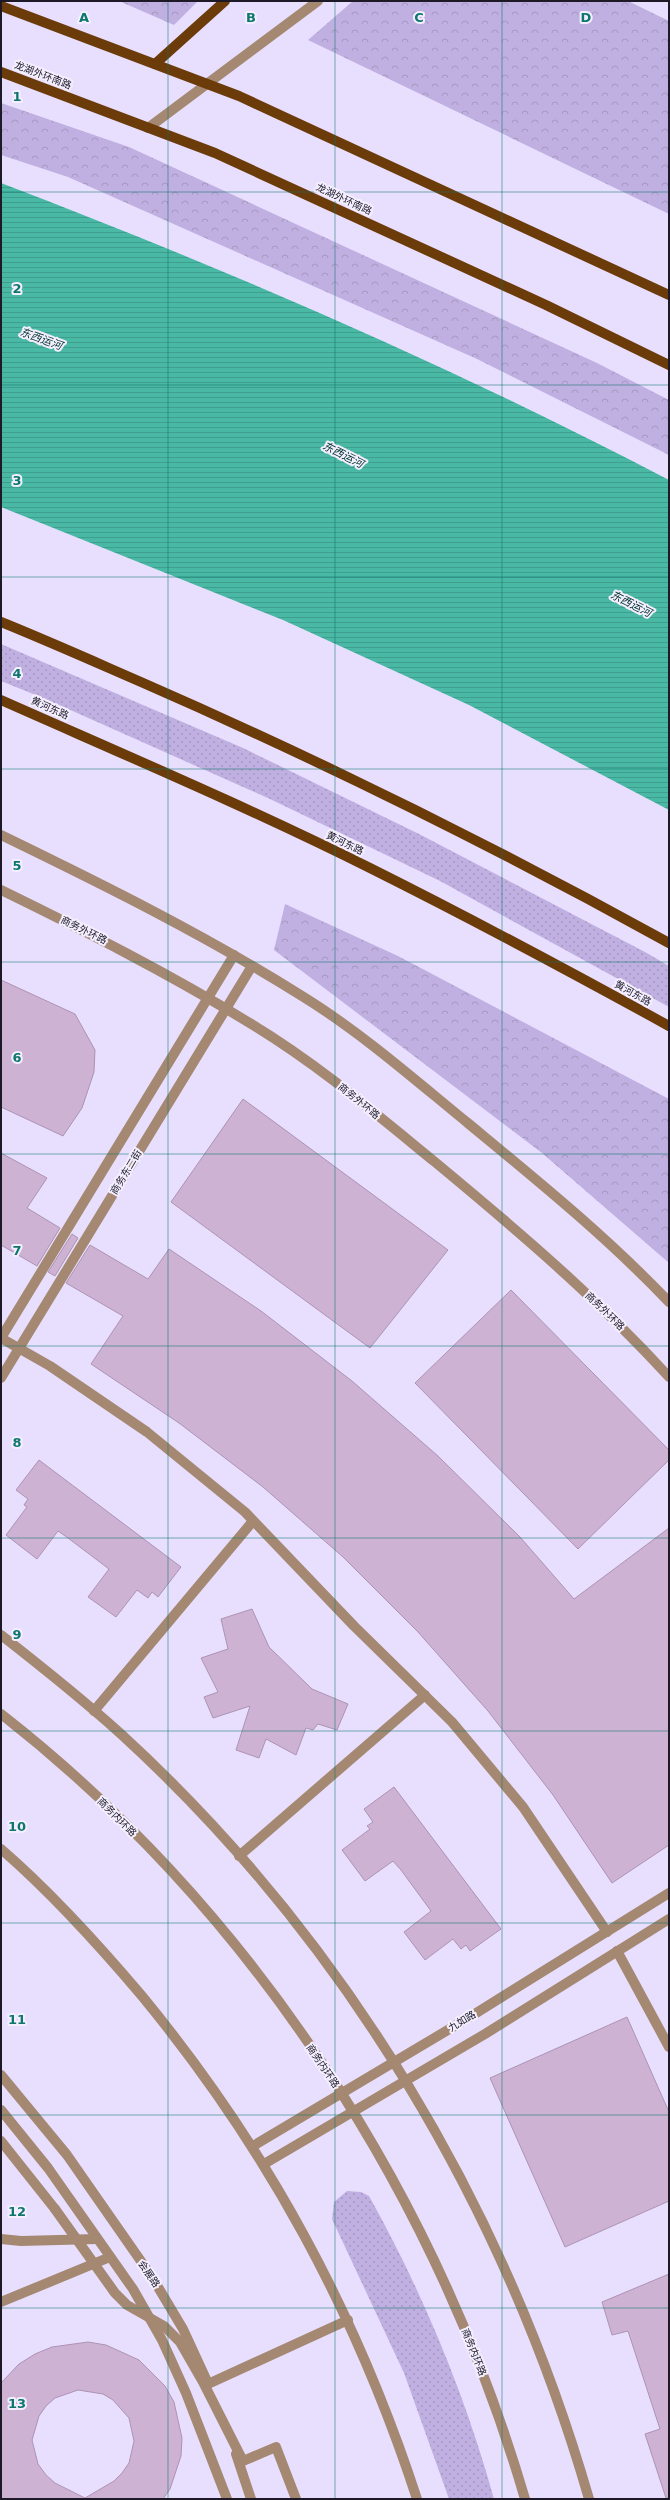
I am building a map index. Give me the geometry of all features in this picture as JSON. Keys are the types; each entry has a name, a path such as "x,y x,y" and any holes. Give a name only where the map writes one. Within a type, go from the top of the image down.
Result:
{"main road":[{"path":"155,64 225,1"},
{"path":"1,6 207,84 395,167 669,294"},
{"name":"龙湖外环南路","path":"1,72 222,157 546,305 669,365"},
{"path":"1,622 277,743 404,804 556,881 669,943"},
{"name":"黄河东路","path":"1,700 239,805 371,868 529,949 669,1026"}],"street":[{"path":"148,128 318,1"},
{"path":"1,835 134,900 234,955 304,997 354,1031 575,1213 669,1302"},
{"name":"商务外环路","path":"1,890 122,949 208,998 322,1071 485,1204 614,1318 669,1377"},
{"name":"商务东二街","path":"1,1338 234,955"},
{"name":"商务东二街","path":"1,1378 252,966"},
{"path":"1,1338 50,1366 147,1432 253,1521 354,1626 452,1722 523,1808 607,1932"},
{"path":"94,1711 253,1521"},
{"path":"1,1635 94,1711 169,1781 239,1856 325,1962 395,2062 435,2127 491,2236 518,2295 561,2408 589,2499"},
{"path":"239,1856 425,1695"},
{"name":"商务内环路","path":"1,1714 78,1779 164,1864 267,1988 341,2093 381,2157 435,2264 461,2320 503,2427 525,2499"},
{"path":"1,1849 52,1897 119,1969 193,2061 253,2146 290,2207 348,2320 383,2404 417,2499"},
{"name":"九如路","path":"253,2146 395,2062 669,1893"},
{"path":"264,2164 406,2081 669,1919"},
{"path":"617,1952 669,2047"},
{"name":"会展路","path":"1,2075 67,2155 152,2277 183,2329 208,2384 251,2499"},
{"path":"1,2110 48,2168 133,2290 162,2340 186,2393 227,2499"},
{"path":"1,2141 55,2209 115,2293 127,2305 164,2326 180,2342 203,2382 243,2460 276,2447 296,2499"},
{"path":"1,2239 20,2242 97,2240"},
{"path":"1,2302 110,2257"},
{"path":"208,2384 348,2320"}],"green space":[{"path":"119,1 198,1 174,25"},
{"path":"353,1 628,1 669,21 669,214 308,40"},
{"path":"1,103 129,147 597,363 669,400 669,455 477,359 68,177 1,155"},
{"path":"1,644 243,748 419,834 645,952 669,966 669,1007 440,881 270,799 48,700 1,681"},
{"path":"285,904 398,956 669,1099 669,1263 542,1153 274,950"},
{"path":"347,2191 361,2192 369,2196 407,2269 456,2382 470,2421 494,2499 449,2499 404,2373 332,2219 334,2202"}],"water":[{"name":"东西运河","path":"1,183 171,250 340,322 506,398 669,480 669,810 469,705 283,620 1,507"}],"building":[{"path":"1,980 75,1014 95,1050 94,1072 82,1108 63,1136 1,1107"},
{"path":"243,1099 448,1250 370,1348 171,1202"},
{"path":"1,1153 47,1178 27,1208 60,1228 37,1266 1,1245"},
{"path":"72,1234 78,1238 55,1276 48,1272"},
{"path":"90,1245 148,1279 169,1249 261,1311 352,1381 438,1456 520,1537 574,1599 669,1528 669,1845 612,1883 553,1795 488,1711 418,1632 343,1557 263,1487 179,1423 91,1364 123,1316 66,1283"},
{"path":"511,1290 669,1450 669,1460 578,1549 415,1383"},
{"path":"39,1460 181,1567 158,1597 152,1592 148,1598 137,1590 116,1617 88,1597 109,1569 68,1538 58,1531 37,1559 6,1535 27,1507 24,1505 28,1499 16,1490"},
{"path":"252,1609 269,1647 312,1689 348,1704 337,1730 318,1724 313,1730 306,1728 296,1755 266,1739 259,1758 236,1750 250,1706 213,1718 204,1697 218,1692 201,1658 228,1649 221,1619"},
{"path":"394,1787 501,1929 470,1951 466,1945 461,1949 453,1939 425,1960 404,1932 431,1911 401,1870 393,1861 365,1881 342,1850 370,1829 367,1826 373,1822 364,1809"},
{"path":"627,2017 669,2112 669,2201 565,2247 490,2078"},
{"path":"669,2274 669,2498 666,2498 645,2434 660,2429 628,2331 612,2335 602,2302"},
{"path":"88,2342 106,2345 139,2360 165,2386 174,2402 182,2438 181,2456 170,2489 163,2499 1,2499 1,2383 19,2364 35,2354 52,2347","holes":["78,2390 103,2394 113,2400 129,2418 134,2441 129,2463 122,2473 114,2481 85,2498 55,2483 46,2475 38,2464 32,2440 39,2416 46,2406 55,2398"]}]}
